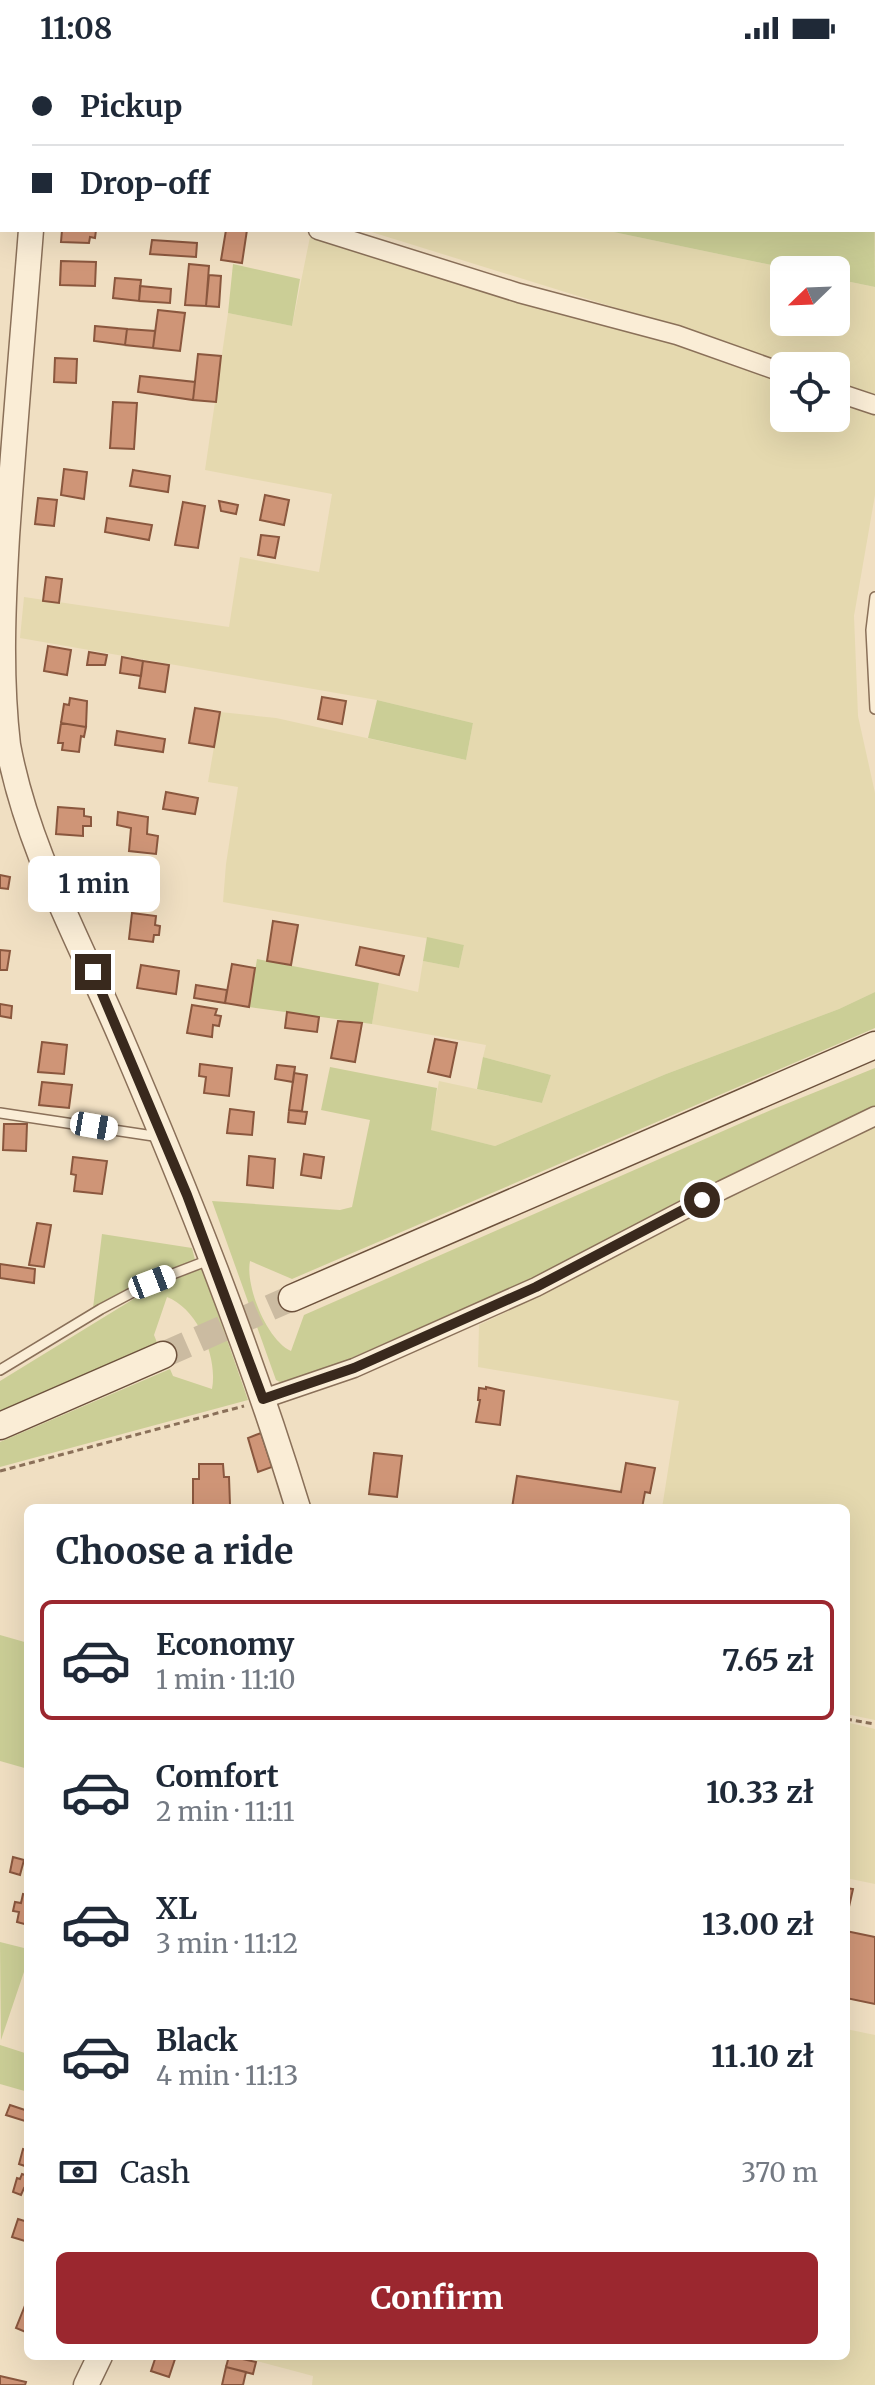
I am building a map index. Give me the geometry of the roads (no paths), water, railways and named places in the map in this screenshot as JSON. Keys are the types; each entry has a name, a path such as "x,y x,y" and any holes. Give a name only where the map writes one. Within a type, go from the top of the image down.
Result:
{"main road":[{"path":"292,1298 875,1045"},
{"path":"0,1426 163,1355"}],"street":[{"path":"31,232 3,603 1,665 5,726 18,787 41,856 163,1137 212,1259 263,1399 297,1504"},
{"path":"324,232 519,293 677,335 770,368"},
{"path":"850,397 875,405"},
{"path":"263,1399 354,1368 546,1282 722,1190 875,1116"},
{"path":"86,2385 98,2360"}],"lane":[{"path":"875,597 871,642 875,709"},
{"path":"0,1113 163,1137"},
{"path":"0,1370 152,1282 212,1259"}],"tunnel":[{"path":"163,1355 292,1298"}]}
